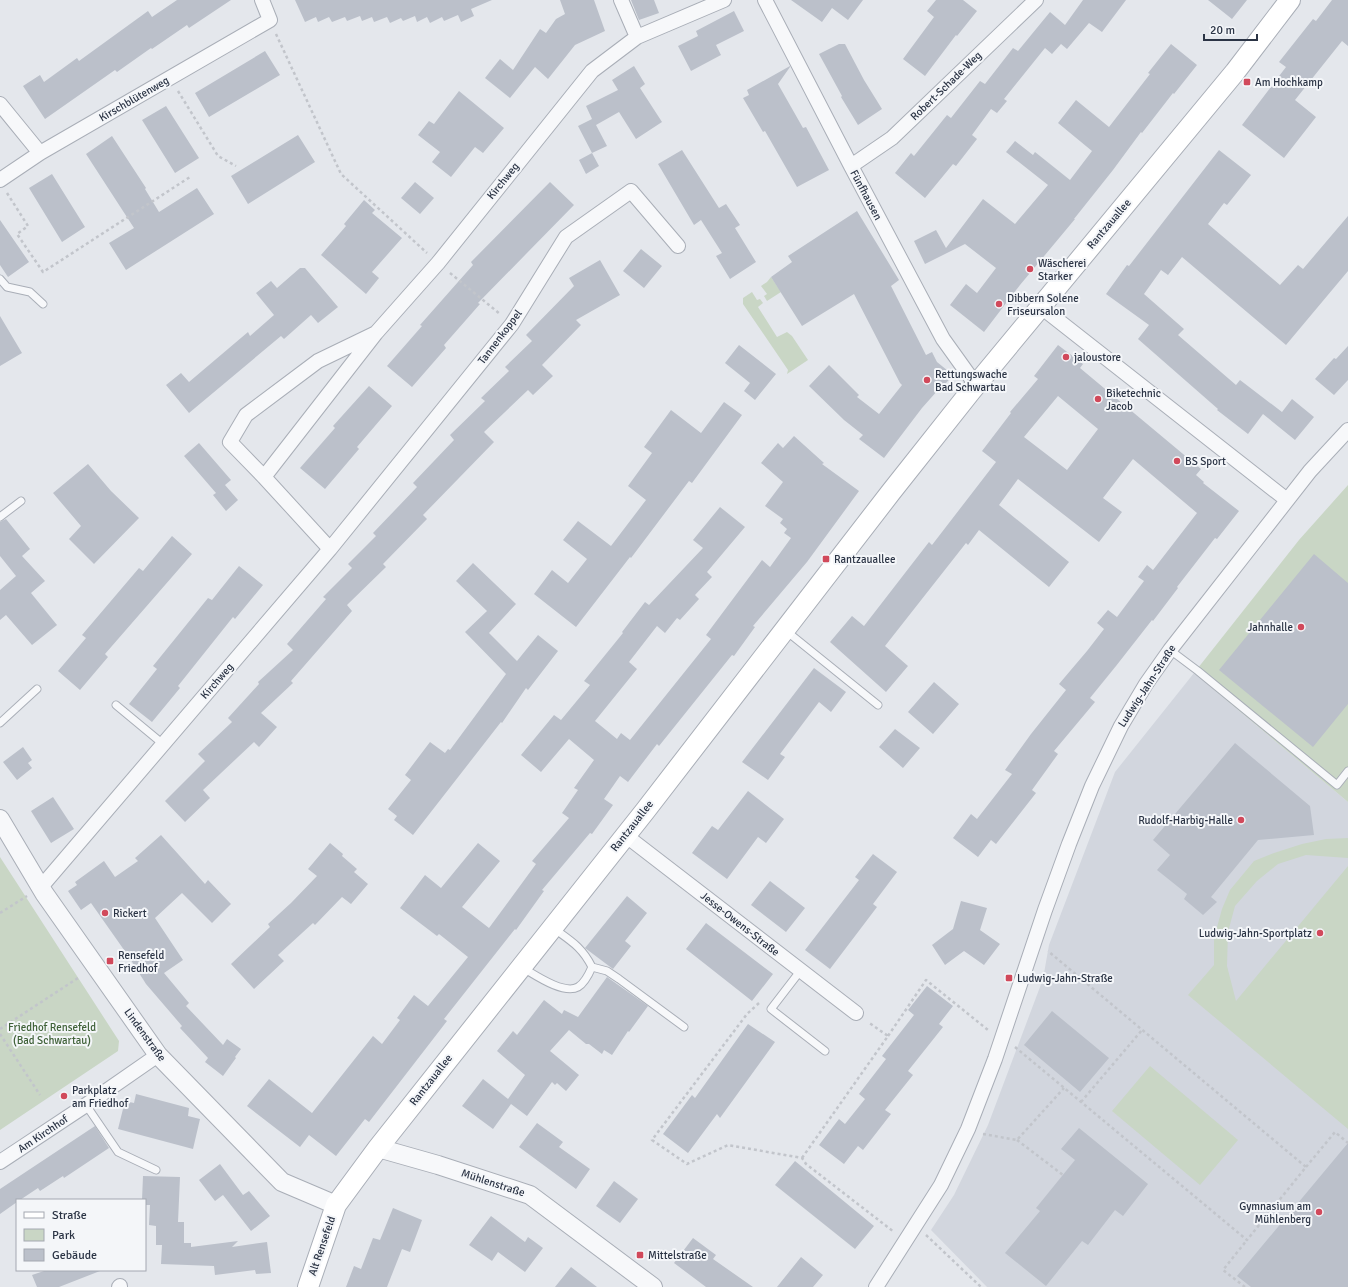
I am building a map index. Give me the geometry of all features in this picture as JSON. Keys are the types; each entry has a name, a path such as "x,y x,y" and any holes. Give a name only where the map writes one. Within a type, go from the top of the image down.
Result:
{"main road":[{"name":"Rantzauallee","path":"336,1205 378,1148 625,835 976,385 1235,72 1290,0"},
{"name":"Alt Rensefeld","path":"308,1287 336,1205"}],"street":[{"path":"262,0 270,20"},
{"path":"621,0 637,38 724,0"},
{"name":"Fünfhausen","path":"765,0 943,339 976,385"},
{"name":"Robert-Schade-Weg","path":"851,166 892,138 1036,0"},
{"name":"Kirschblütenweg","path":"2,184 40,153 270,20"},
{"name":"Kirchweg","path":"264,476 376,333 438,263 592,71 637,38"},
{"path":"0,104 40,153"},
{"name":"Tannenkoppel","path":"330,549 512,324 566,237 631,190 678,246"},
{"path":"1041,307 1286,500"},
{"name":"Kirchweg","path":"41,887 330,549 264,476 230,442 246,415 318,361 376,333"},
{"name":"Ludwig-Jahn-Straße","path":"876,1287 941,1185 968,1129 995,1059 1049,898 1092,786 1121,726 1146,684 1170,650 1286,500 1310,471 1348,430"},
{"name":"Lindenstraße","path":"0,819 41,887 158,1055 282,1182 336,1205"},
{"name":"Jesse-Owens-Straße","path":"625,835 856,1012"},
{"name":"Am Kirchhof","path":"0,1162 158,1055"},
{"name":"Mühlenstraße","path":"378,1148 438,1165 530,1195 653,1287"}],"lane":[{"path":"0,279 7,287 30,292 43,304"},
{"path":"0,517 21,501"},
{"path":"785,630 878,705"},
{"path":"1170,650 1198,671 1337,785 1348,771"},
{"path":"0,723 36,689"},
{"path":"116,705 162,744"},
{"path":"552,928 571,941 585,954 592,967 607,971 619,978 684,1027"},
{"path":"522,966 543,981 564,988 577,988 585,981 592,967"},
{"path":"801,970 772,1009 825,1051"},
{"path":"86,1105 118,1152 156,1170"}],"path":[{"path":"270,20 341,174 438,263 512,324"},
{"path":"170,79 218,156 236,166"},
{"path":"2,184 28,226 17,234 43,272 190,177"},
{"path":"0,912 41,887"},
{"path":"1035,941 1306,1167"},
{"path":"0,1028 78,978"},
{"path":"802,1158 926,980 1001,1040"},
{"path":"762,1000 747,1014 652,1140 687,1164 728,1145 802,1158 806,1164 906,1240"},
{"path":"856,1012 888,1036"},
{"path":"1081,1102 1142,1030"},
{"path":"0,1034 40,1095"},
{"path":"1016,1047 1247,1240"},
{"path":"1017,1140 1064,1088"},
{"path":"968,1129 986,1135 1017,1140 1063,1175"},
{"path":"1245,1287 1223,1270 1335,1132 1348,1143"},
{"path":"915,1225 981,1287"}],"shaded area":[{"path":"1194,673 1348,802 1348,1287 987,1287 931,1230 954,1195 988,1125 1043,979 1049,945 1115,772"}],"green space":[{"path":"771,277 781,292 767,301 764,296 767,294 761,286"},
{"path":"752,292 757,300 760,299 763,303 758,307 777,337 787,332 792,336 808,360 787,374 788,370 743,304 743,298"},
{"path":"1348,485 1348,802 1194,673 1299,540"},
{"name":"Ludwig-Jahn-Sportplatz","path":"1348,838 1348,858 1306,855 1278,864 1257,881 1235,906 1228,932 1227,966 1236,1001 1348,866 1348,1129 1188,995 1214,965 1214,938 1222,909 1230,890 1254,861 1302,844 1326,839"},
{"name":"Friedhof Rensefeld (Bad Schwartau)","path":"0,857 119,1041 118,1051 0,1130"},
{"path":"1150,1066 1238,1140 1200,1185 1112,1111"}],"building":[{"path":"177,0 231,0 189,28 187,25 117,72 115,70 45,119 23,86 40,75 44,82 77,58 79,61 148,11 152,17"},
{"path":"295,0 492,0 471,9 474,16 461,22 458,15 444,21 442,17 430,23 427,17 417,22 415,16 403,21 401,18 390,23 387,17 374,22 372,17 362,21 360,16 347,21 345,17 332,22 329,17 318,22 316,17 305,22"},
{"path":"560,0 594,0 605,31 575,45 548,79 535,67 510,98 485,78 500,59 513,70 540,29 546,33 556,19 565,14"},
{"path":"631,0 654,0 659,13 639,20"},
{"path":"791,0 863,0 848,20 832,8 822,22"},
{"path":"936,0 963,0 977,11 957,36 956,35 925,76 903,59 934,17 927,11"},
{"path":"1083,0 1126,0 1102,32 1089,23 1067,49 1061,44 1052,54 1045,48 1004,99 1007,101 997,113 991,109 972,135 977,139 956,166 953,164 925,198 895,173 911,153 914,156 947,115 951,118 980,81 985,84 1013,48 1018,51 1050,12 1065,25"},
{"path":"1208,0 1247,0 1232,19"},
{"path":"1332,0 1348,0 1348,46 1342,41 1295,100 1316,117 1284,158 1242,125 1286,67 1279,62 1313,19 1316,21"},
{"path":"734,11 744,31 716,45 721,55 691,71 678,46 698,36 696,31"},
{"path":"839,44 845,44 864,80 882,109 858,125 841,97 842,96 819,54"},
{"path":"1171,44 1197,65 1142,133 1141,132 1075,219 1020,285 984,332 950,305 966,284 977,293 996,268 965,244 925,264 914,241 936,230 946,248 983,199 1015,224 1048,185 1006,152 1015,141 1033,155 1035,152 1070,180 1092,151 1058,123 1076,100 1109,127"},
{"path":"265,51 280,75 209,117 195,93"},
{"path":"634,66 645,84 640,88 662,122 636,139 619,112 596,125 607,146 592,153 578,126 592,119 586,106 618,90 612,80"},
{"path":"790,66 778,84 803,128 806,127 829,170 797,187 765,131 763,132 743,98 749,95 747,90"},
{"path":"459,91 504,128 483,153 475,147 451,177 432,162 440,152 418,135 429,121 434,124"},
{"path":"166,106 199,158 175,173 142,120"},
{"path":"298,135 315,162 248,204 231,176"},
{"path":"112,136 146,188 145,189 159,212 197,188 214,214 126,270 109,243 134,228 86,154"},
{"path":"682,150 719,208 726,204 740,225 735,228 756,262 730,279 716,256 722,253 701,220 694,225 658,164"},
{"path":"1219,150 1251,175 1227,205 1224,203 1208,224 1280,285 1298,265 1303,269 1348,216 1348,271 1286,345 1182,257 1168,275 1161,270 1144,294 1184,329 1178,335 1236,385 1240,380 1282,412 1292,399 1314,417 1295,440 1263,414 1248,434 1217,410 1218,409 1138,339 1149,325 1106,294 1127,265 1129,266"},
{"path":"592,153 599,166 586,174 579,160"},
{"path":"52,174 85,227 62,242 29,188"},
{"path":"415,182 434,198 420,214 401,198"},
{"path":"550,182 574,205 478,303 480,304 444,345 446,348 412,387 387,366 422,326 420,325 473,265 471,262"},
{"path":"364,200 375,210 372,213 402,238 372,272 379,278 366,294 321,255 346,226 344,224"},
{"path":"857,211 899,280 891,286 926,355 932,352 937,362 953,375 922,408 884,458 859,439 863,435 844,420 809,386 829,365 859,395 857,397 879,414 902,385 854,294 802,326 771,277 792,262 788,256"},
{"path":"0,220 29,262 8,277 0,265"},
{"path":"641,249 662,266 644,288 623,271"},
{"path":"600,260 620,295 576,320 581,325 542,365 553,376 533,395 528,390 484,432 494,442 423,515 427,519 383,564 386,567 347,605 352,611 291,681 293,683 261,713 277,727 259,747 254,742 203,790 210,798 185,822 165,801 205,761 198,754 232,722 228,718 259,684 258,682 293,650 287,644 326,599 323,597 352,568 348,564 376,536 373,533 417,487 413,483 454,440 450,435 485,401 481,398 509,371 505,367 532,341 526,335 574,286 569,278"},
{"path":"300,268 305,268 338,307 318,323 311,315 284,339 281,336 189,413 166,385 181,373 189,382 248,332 250,336 274,315 256,293 271,281 277,288"},
{"path":"0,316 22,353 0,366"},
{"path":"739,345 776,374 755,400 744,391 750,383 725,363"},
{"path":"1058,345 1083,364 1080,368 1201,469 1196,475 1204,482 1203,483 1239,511 1217,539 1215,538 1153,621 1152,620 1090,698 1095,702 1054,751 1058,754 1032,790 1036,793 996,844 991,840 978,857 953,838 971,814 977,819 1012,774 1005,770 1066,690 1059,684 1104,629 1097,623 1108,610 1117,617 1144,581 1138,577 1147,565 1153,570 1197,513 1133,459 1103,498 1122,512 1099,542 1018,479 999,505 1069,562 1049,587 979,530 968,545 966,543 885,646 908,666 886,692 830,642 852,616 864,626 929,542 932,545 996,462 982,451 1011,413 1010,412 1038,379 1034,376","holes":["1058,396 1098,429 1067,470 1024,437"]},
{"path":"1348,346 1348,380 1334,395 1315,379 1334,358 1336,359"},
{"path":"369,386 392,406 357,447 359,449 325,489 300,468 335,428 333,426"},
{"path":"724,402 742,415 692,483 689,481 631,558 630,557 576,627 534,594 552,570 568,583 587,559 563,540 578,521 611,546 646,500 628,486 652,453 644,447 671,410 701,433"},
{"path":"794,436 824,463 822,464 859,491 807,562 753,626 755,627 734,656 732,655 659,746 657,744 628,782 620,776 604,799 613,805 592,834 590,833 542,890 544,891 516,930 515,929 444,1019 447,1021 369,1122 365,1119 336,1156 309,1135 300,1147 247,1106 269,1079 312,1113 373,1036 382,1044 400,1020 397,1018 414,995 428,1006 468,957 439,934 437,936 400,908 425,875 441,888 478,843 500,861 462,907 489,928 536,864 532,861 569,818 562,813 578,790 574,788 594,760 569,739 541,772 521,755 554,715 561,720 590,685 584,681 623,633 622,632 645,602 649,605 703,548 693,540 720,507 745,527 707,572 712,577 695,595 699,599 680,620 677,618 665,633 657,626 629,662 637,669 595,721 617,739 621,733 630,740 711,639 706,635 762,560 770,567 791,538 784,533 787,529 780,523 783,519 765,506 783,482 761,463 778,443 783,448"},
{"path":"199,443 231,480 225,485 238,500 226,511 213,495 216,493 184,456"},
{"path":"88,464 111,491 139,518 94,564 69,539 81,526 53,493"},
{"path":"6,519 30,549 22,556 45,581 31,593 57,625 32,645 6,615 0,620 0,590 16,576 0,556 0,522"},
{"path":"172,536 192,554 105,654 108,657 80,690 58,671 86,638 82,635 139,568 143,571"},
{"name":"Jahnhalle","path":"1314,554 1348,583 1348,704 1313,747 1219,670"},
{"path":"473,563 516,604 489,633 517,661 538,635 558,651 528,690 526,688 502,723 501,722 413,835 394,820 397,816 388,809 411,780 405,775 430,742 445,753 448,749 450,750 506,674 465,632 487,611 456,581"},
{"path":"239,566 263,585 235,619 233,617 178,686 180,688 152,722 129,704 157,669 153,666 208,598 212,600"},
{"path":"814,668 846,692 831,712 819,702 780,754 785,757 768,780 742,762"},
{"path":"934,682 959,704 933,734 908,712"},
{"path":"895,729 920,748 903,768 879,747"},
{"name":"Rudolf-Harbig-Halle","path":"1235,743 1310,806 1314,835 1258,840 1211,897 1217,902 1203,915 1184,899 1187,894 1157,870 1170,855 1153,840"},
{"path":"23,747 32,760 28,763 32,768 17,780 3,762"},
{"path":"748,791 784,819 766,843 758,837 727,879 692,853 712,826 718,830"},
{"path":"53,797 74,829 51,843 31,811"},
{"path":"161,835 205,884 208,880 231,904 212,923 182,893 155,918 183,960 164,973 189,1003 186,1006 223,1045 227,1039 241,1049 223,1076 205,1062 208,1058 180,1028 182,1026 146,984 91,903 81,910 68,891 77,885 75,882 104,861 115,877 138,861 135,858"},
{"path":"330,843 357,869 354,872 368,884 351,904 342,897 315,925 313,923 278,955 284,961 254,989 231,964 270,927 268,924 317,876 308,869"},
{"path":"873,854 897,872 873,904 877,907 830,969 805,950 859,880 855,877"},
{"path":"770,881 805,908 786,932 751,905"},
{"path":"627,896 647,913 625,941 631,946 613,969 585,948"},
{"path":"961,901 987,908 980,930 1000,944 984,965 964,951 945,965 932,945 953,929"},
{"path":"706,923 773,974 752,1001 686,949"},
{"path":"607,977 648,1006 629,1032 628,1031 612,1055 604,1050 602,1054 589,1044 586,1044 569,1030 550,1051 579,1075 566,1091 557,1083 555,1085 552,1082 527,1116 511,1104 493,1129 462,1106 483,1079 508,1099 525,1075 497,1051 513,1031 517,1035 544,1000 562,1014 564,1010 578,1017"},
{"path":"927,986 953,1006 939,1024 943,1027 908,1071 913,1075 885,1110 891,1114 863,1150 858,1146 844,1164 819,1145 839,1119 845,1124 865,1099 859,1094 886,1059 882,1056 914,1015 908,1010"},
{"path":"1052,1011 1109,1058 1080,1092 1024,1045"},
{"path":"748,1024 775,1042 720,1118 717,1114 688,1153 663,1134 692,1095 695,1098"},
{"path":"136,1094 189,1108 188,1116 200,1119 193,1149 118,1129 125,1101 134,1103"},
{"path":"537,1123 563,1142 559,1147 590,1169 576,1189 519,1147"},
{"path":"95,1126 109,1148 64,1178 63,1176 40,1191 38,1188 22,1199 16,1199 16,1203 0,1214 0,1189"},
{"path":"1079,1128 1148,1184 1123,1216 1115,1210 1088,1245 1082,1241 1046,1286 1005,1253 1040,1211 1036,1208 1075,1160 1061,1149"},
{"name":"Gymnasium am Mühlenberg","path":"1348,1143 1348,1287 1251,1287 1237,1276"},
{"path":"795,1161 874,1226 855,1249 775,1185"},
{"path":"220,1164 243,1195 249,1191 270,1216 251,1231 223,1195 215,1201 199,1180"},
{"path":"143,1176 180,1177 178,1222 184,1222 184,1243 191,1243 191,1247 238,1241 232,1247 267,1242 271,1273 256,1274 255,1270 215,1275 214,1266 161,1264 162,1245 156,1245 156,1226 149,1225 150,1205 146,1205 146,1199 142,1199"},
{"path":"614,1181 638,1199 620,1223 596,1206"},
{"path":"393,1208 422,1220 410,1252 402,1249 387,1287 346,1287 354,1266 361,1269 373,1238 380,1240"},
{"path":"491,1216 525,1242 528,1237 543,1248 525,1272 498,1252 492,1261 469,1245"},
{"path":"693,1238 716,1255 713,1259 753,1287 706,1287 674,1263"},
{"path":"801,1257 823,1275 813,1287 777,1287"},
{"path":"571,1267 597,1287 555,1287"},
{"path":"44,1271 100,1271 59,1287 37,1287 32,1275"}],"place":[{"name":"Am Hochkamp","path":"1247,82"},
{"name":"Wäscherei Starker","path":"1030,269"},
{"name":"Dibbern Solene Friseursalon","path":"999,304"},
{"name":"jaloustore","path":"1066,357"},
{"name":"Rettungswache Bad Schwartau","path":"927,380"},
{"name":"Biketechnic Jacob","path":"1098,399"},
{"name":"BS Sport","path":"1177,461"},
{"name":"Rantzauallee","path":"826,559"},
{"name":"Jahnhalle","path":"1301,627"},
{"name":"Rudolf-Harbig-Halle","path":"1241,820"},
{"name":"Rickert","path":"105,913"},
{"name":"Ludwig-Jahn-Sportplatz","path":"1320,933"},
{"name":"Rensefeld Friedhof","path":"110,961"},
{"name":"Ludwig-Jahn-Straße","path":"1009,978"},
{"name":"Parkplatz am Friedhof","path":"64,1096"},
{"name":"Gymnasium am Mühlenberg","path":"1319,1212"},
{"name":"Mittelstraße","path":"640,1255"}]}
